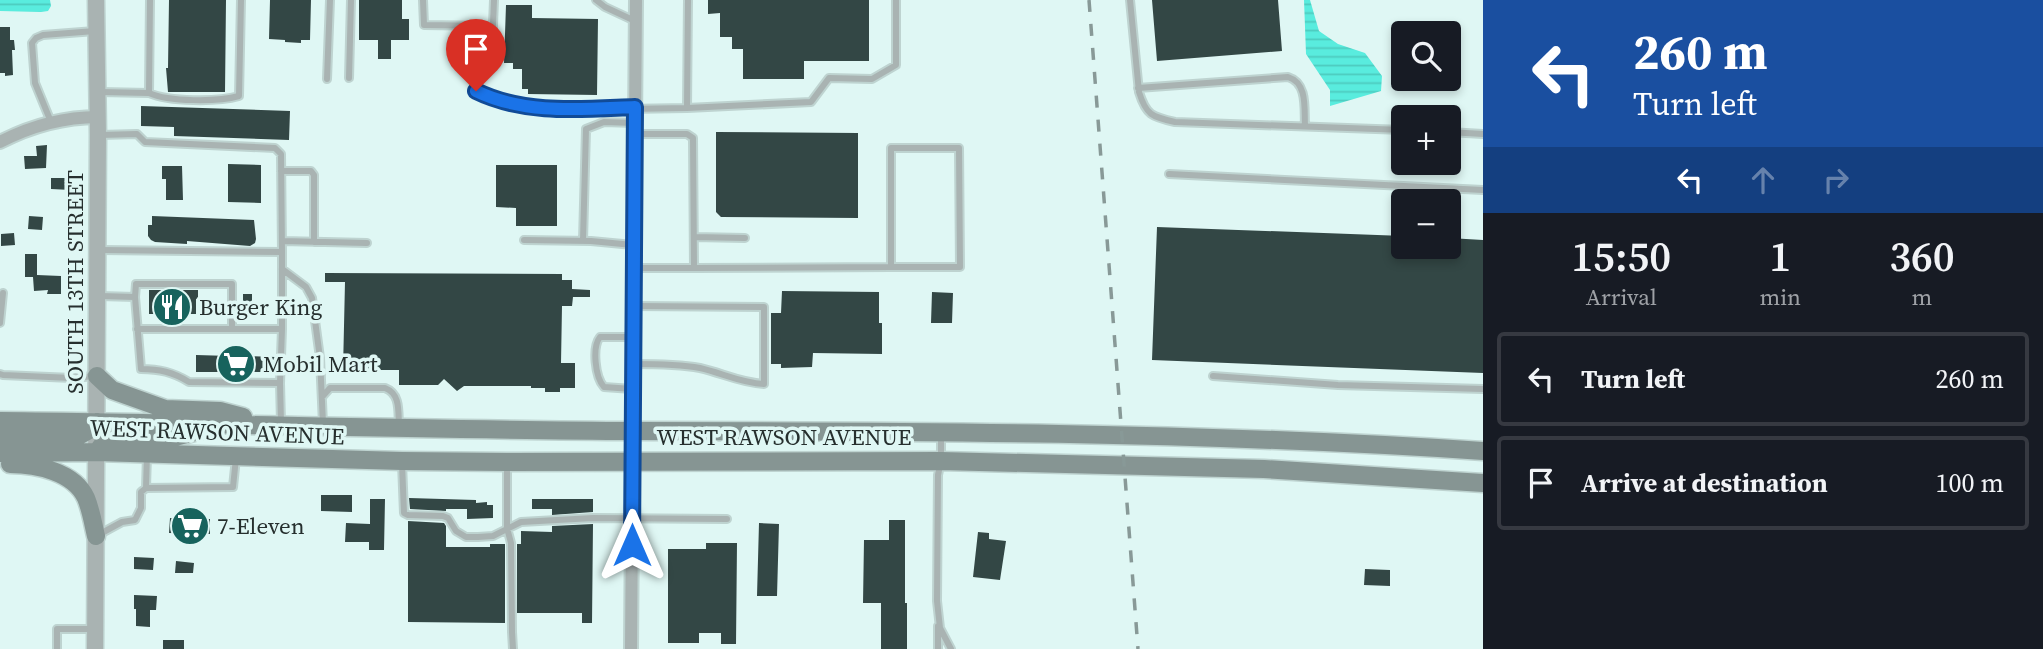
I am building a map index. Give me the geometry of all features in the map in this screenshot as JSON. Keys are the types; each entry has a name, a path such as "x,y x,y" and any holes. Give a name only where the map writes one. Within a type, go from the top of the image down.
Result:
{"main road":[{"path":"97,376 112,390 165,409 220,411 274,425 281,458"},
{"name":"WEST RAWSON AVENUE","path":"0,421 632,431 941,431 1311,442 1483,451"},
{"path":"0,438 75,438 91,429 97,422"},
{"path":"97,452 105,441 113,436 175,437 219,424"},
{"path":"399,428 400,461"},
{"name":"WEST RAWSON AVENUE","path":"0,453 97,452 507,462 941,461 1264,469 1483,483"},
{"path":"0,464 34,465 72,481 87,500 96,536"}],"street":[{"name":"SOUTH 13TH STREET","path":"95,649 98,250 96,0"},
{"path":"631,649 636,0"},
{"path":"0,142 51,121 98,117"}],"lane":[{"path":"149,93 150,0"},
{"path":"98,92 149,93 161,98 226,100 239,96 241,0"},
{"path":"327,79 330,0"},
{"path":"349,78 351,0"},
{"path":"423,0 424,25 493,26"},
{"path":"494,0 492,50 481,55 475,62 476,91 494,100 551,108 687,108 811,102 829,78 872,79 896,65 896,0"},
{"path":"596,0 636,21"},
{"path":"687,108 688,0"},
{"path":"1130,0 1138,88 1143,105 1149,114 1157,118 1175,122 1391,129"},
{"path":"51,121 35,83 32,43 43,35 97,31"},
{"path":"1138,88 1288,77 1300,85 1303,93 1305,126"},
{"path":"583,241 586,129 604,122 635,129 687,134 693,138 694,268"},
{"path":"1461,132 1483,135"},
{"path":"98,135 137,134 145,142 275,148 281,154 281,383 274,425"},
{"path":"633,268 960,267 959,148 891,148 891,267"},
{"path":"281,171 311,171 314,176 314,242"},
{"path":"1169,174 1483,190"},
{"path":"694,237 746,237"},
{"path":"524,240 633,245"},
{"path":"282,241 368,243"},
{"path":"98,250 282,252"},
{"path":"282,269 311,293 320,358 323,426"},
{"path":"232,328 233,284 136,284 141,369 164,370 189,382 281,383"},
{"path":"0,323 3,293"},
{"path":"97,296 135,297"},
{"path":"632,364 697,368 744,383 764,384 764,307 633,306"},
{"path":"137,329 282,330"},
{"path":"632,389 604,387 600,382 596,375 596,341 600,337 633,337"},
{"path":"0,374 72,379 97,376"},
{"path":"1213,376 1339,385 1483,389"},
{"path":"321,398 330,388 392,390 397,398 399,428"},
{"path":"938,649 941,431"},
{"path":"146,488 147,454"},
{"path":"96,536 122,522 135,520 141,509 141,492 146,488 233,486 236,457"},
{"path":"400,461 404,513 443,516 448,518 456,531 467,537 493,536 521,522 593,518 727,519"},
{"path":"507,462 513,649"},
{"path":"938,616 940,628 951,649"},
{"path":"57,649 57,629 95,629"}],"water":[{"path":"0,0 50,0 51,6 48,11 41,12 0,11"},
{"path":"1304,0 1310,0 1319,31 1338,44 1365,53 1382,76 1381,91 1330,106 1330,90 1306,54"}],"building":[{"path":"169,0 226,0 225,92 168,92 166,68"},
{"path":"270,0 311,0 310,40 301,40 301,43 269,39"},
{"path":"359,0 402,0 402,19 409,19 409,40 391,40 391,59 378,59 378,40 359,40"},
{"path":"708,0 869,0 869,61 804,61 804,79 743,79 743,49 732,49 732,37 720,37 720,13 708,14"},
{"path":"1152,0 1278,0 1282,51 1157,61"},
{"path":"506,5 532,5 532,18 598,19 597,95 528,94 528,89 522,89 522,69 513,69 513,63 504,63"},
{"path":"0,27 10,27 10,40 14,40 13,75 5,76 5,73 0,73"},
{"path":"141,106 290,111 289,140 174,136 174,127 141,126"},
{"path":"716,132 858,133 858,218 721,217 716,212"},
{"path":"47,145 46,168 25,169 24,156 37,156 36,146"},
{"path":"228,164 261,165 261,203 228,202"},
{"path":"496,165 557,165 557,226 516,226 516,208 496,207"},
{"path":"162,166 182,166 183,200 166,200 166,179 162,179"},
{"path":"51,178 72,178 71,190 51,189"},
{"path":"29,216 43,217 42,230 28,229"},
{"path":"152,216 254,220 256,239 250,246 187,241 187,244 155,242 148,236 148,225 152,225"},
{"path":"1157,227 1391,236 1391,259 1461,259 1461,239 1483,240 1483,373 1152,360"},
{"path":"14,233 15,245 1,246 1,234"},
{"path":"25,254 37,254 37,275 61,276 61,294 47,294 48,290 34,291 33,277 25,277"},
{"path":"325,273 562,274 562,280 572,280 572,289 590,290 590,297 573,297 572,306 562,306 561,363 575,363 575,388 545,392 545,388 531,386 464,386 457,391 444,379 438,385 399,385 399,370 343,370 345,282 325,282"},
{"name":"Burger King","path":"149,290 198,290 196,314 149,314"},
{"path":"782,291 879,292 882,354 813,353 812,367 781,368 781,364 771,364 771,313 781,313"},
{"path":"932,292 953,293 952,323 931,323"},
{"path":"243,294 252,294 252,312 243,312"},
{"name":"Mobil Mart","path":"230,345 242,345 242,356 275,357 275,372 196,372 196,355 230,356"},
{"path":"321,495 352,495 352,512 321,511"},
{"path":"409,498 487,502 487,505 493,505 493,518 467,519 467,509 410,509"},
{"path":"370,499 385,499 384,550 369,550 369,542 345,542 346,523 370,524"},
{"path":"532,499 593,499 593,512 552,515 552,509 532,509"},
{"name":"7-Eleven","path":"170,518 210,519 210,534 169,533"},
{"path":"889,520 905,520 907,649 881,649 881,603 863,603 864,540 889,540"},
{"path":"408,521 444,523 446,547 490,547 490,544 505,544 505,623 408,622"},
{"path":"759,523 779,524 777,596 757,596"},
{"path":"593,524 592,623 582,623 582,613 517,613 517,544 521,544 521,531 552,532 552,526"},
{"path":"978,532 989,533 989,539 1006,541 1000,580 973,577"},
{"path":"706,543 737,543 736,644 721,644 721,633 699,633 699,643 668,643 668,549 706,549"},
{"path":"134,557 154,558 153,570 134,569"},
{"path":"176,561 194,563 193,573 175,573"},
{"path":"1365,569 1390,570 1390,586 1364,585"},
{"path":"134,595 157,596 156,610 150,610 150,627 136,626"},
{"path":"163,640 184,640 184,649 163,649"}],"railway":[{"path":"1089,0 1138,649"}],"place":[{"name":"Burger King","path":"172,307"},
{"name":"Mobil Mart","path":"236,364"},
{"name":"7-Eleven","path":"190,526"}],"route":[{"path":"476,91 494,100 524,106 564,110 635,107 632,545"}]}
